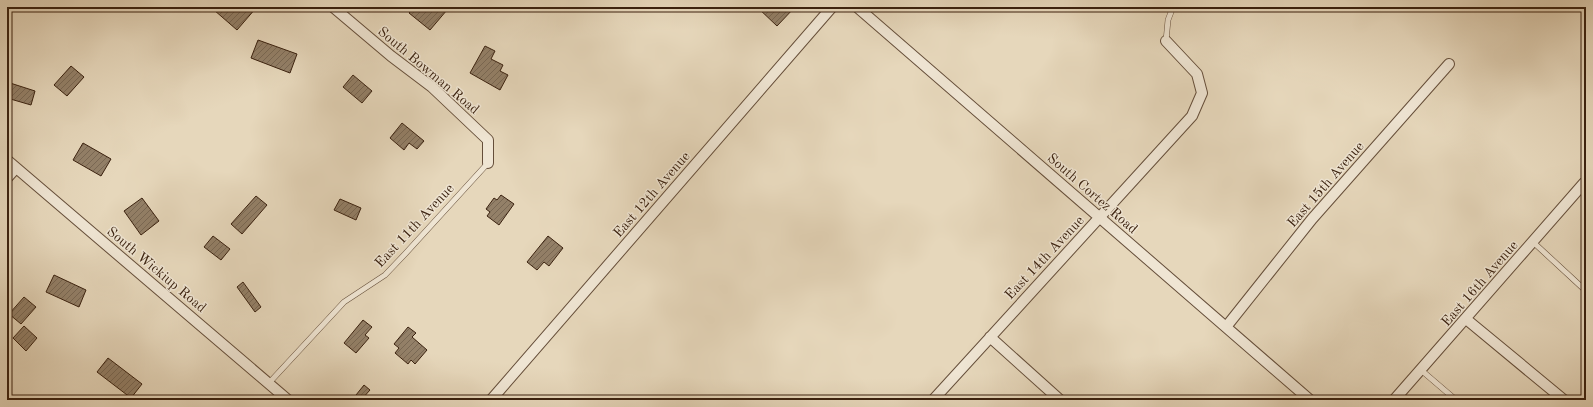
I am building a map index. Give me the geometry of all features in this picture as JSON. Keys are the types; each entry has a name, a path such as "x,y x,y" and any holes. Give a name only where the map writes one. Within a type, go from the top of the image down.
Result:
{"street":[{"name":"South Bowman Road","path":"333,7 391,56 432,87 488,140 488,162"},
{"name":"East 12th Avenue","path":"491,400 832,7"},
{"name":"South Cortez Road","path":"857,7 1310,400"},
{"name":"East 14th Avenue","path":"933,400 1192,116 1202,94 1197,74 1166,41"},
{"name":"East 15th Avenue","path":"1226,327 1312,219 1449,64"},
{"name":"South Wickiup Road","path":"7,160 288,400"},
{"path":"7,178 16,168"},
{"name":"East 16th Avenue","path":"1394,400 1584,183"},
{"path":"1466,319 1564,400"},
{"path":"990,337 1060,400"}],"lane":[{"path":"1166,41 1168,20 1173,7"},
{"name":"East 11th Avenue","path":"269,383 344,302 385,275 488,162"},
{"path":"1533,242 1586,291"},
{"path":"1421,370 1456,400"}],"building":[{"path":"217,7 256,8 237,30 214,10"},
{"path":"414,7 443,7 447,10 430,30 409,13"},
{"path":"757,7 795,7 777,26"},
{"path":"258,40 297,54 290,73 251,58"},
{"path":"485,46 495,51 491,59 503,65 500,71 508,75 500,90 470,73"},
{"path":"71,66 84,77 67,96 54,85"},
{"path":"353,75 372,91 362,103 343,87"},
{"path":"7,82 35,91 31,105 7,98"},
{"path":"402,123 424,141 417,149 409,143 404,150 390,138"},
{"path":"83,143 111,159 101,176 73,160"},
{"path":"501,195 514,204 499,225 487,216 490,212 486,209 494,198 497,200"},
{"path":"256,196 267,205 242,234 231,224"},
{"path":"142,198 159,221 141,235 124,211"},
{"path":"340,199 361,208 356,220 334,210"},
{"path":"213,236 230,249 221,260 204,247"},
{"path":"548,236 563,248 549,266 544,262 537,270 527,262"},
{"path":"54,275 86,290 79,307 46,292"},
{"path":"243,282 261,307 255,312 237,287"},
{"path":"24,297 36,307 21,324 9,314"},
{"path":"363,320 372,327 365,335 369,338 356,353 344,343"},
{"path":"24,326 37,338 26,351 13,338"},
{"path":"408,327 416,333 412,337 427,350 415,364 411,360 408,364 395,353 399,348 394,344"},
{"path":"108,358 142,384 131,398 97,372"},
{"path":"364,385 370,390 361,400 352,400"}]}
